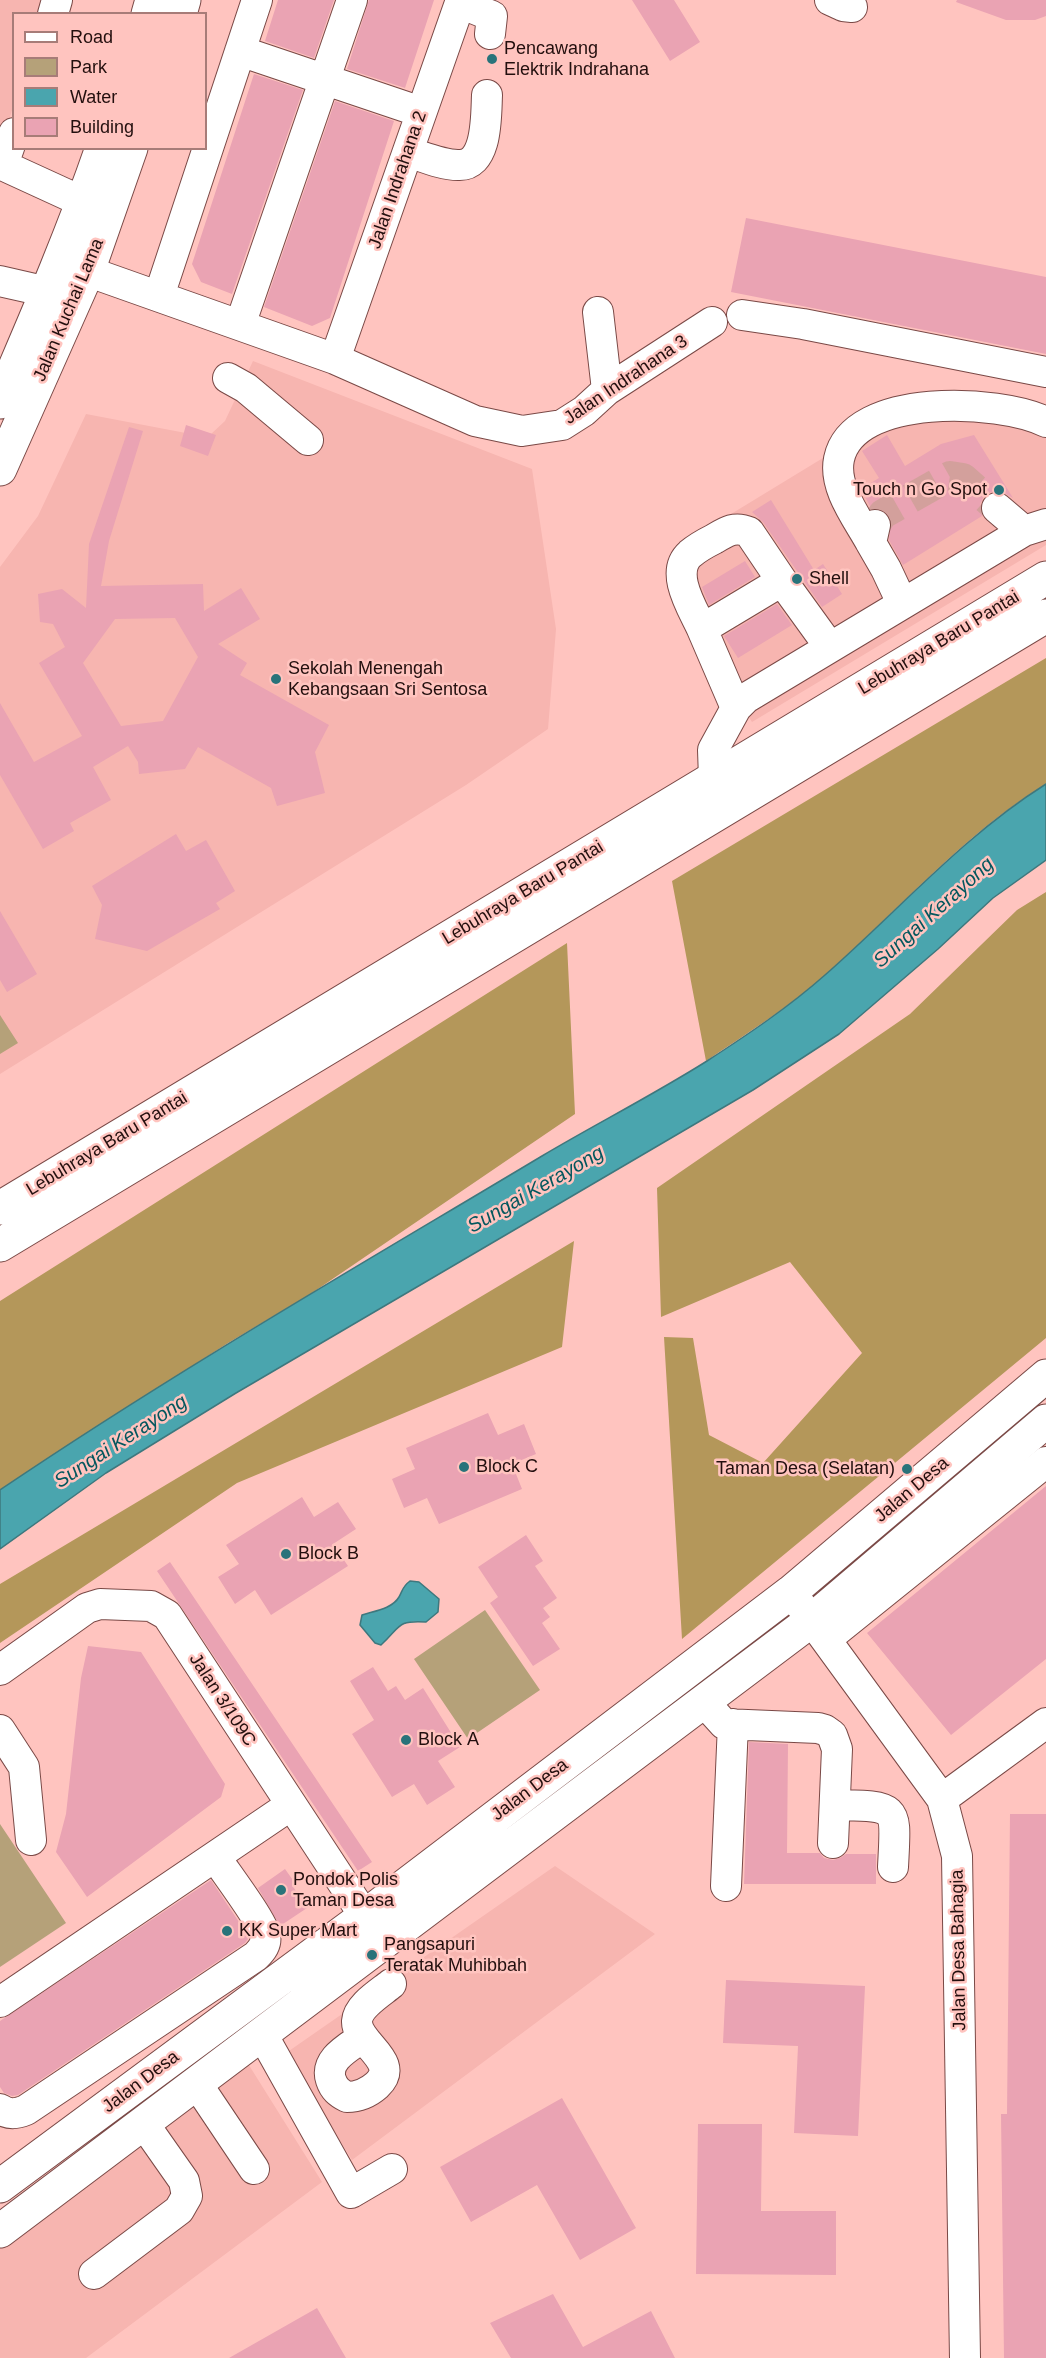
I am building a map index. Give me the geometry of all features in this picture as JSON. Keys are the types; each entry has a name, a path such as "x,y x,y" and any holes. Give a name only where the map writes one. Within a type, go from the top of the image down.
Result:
{"main road":[{"name":"Jalan Kuchai Lama","path":"0,402 48,292 74,266 83,202 101,150"},
{"name":"Jalan Kuchai Lama","path":"0,469 74,266 131,150"},
{"name":"Lebuhraya Baru Pantai","path":"0,1208 1046,578"},
{"name":"Lebuhraya Baru Pantai","path":"0,1245 1046,616"},
{"name":"Jalan Desa","path":"0,2231 262,2034 374,1929 791,1592 1046,1376"},
{"name":"Jalan Desa","path":"0,2186 704,1702 819,1629 1046,1421"}],"street":[{"path":"159,296 257,0"},
{"path":"240,325 352,0"},
{"path":"460,2 492,16 490,34"},
{"name":"Jalan Indrahana 2","path":"335,359 460,2"},
{"path":"240,51 421,112"},
{"path":"408,152 461,166 476,158 484,136 487,95"},
{"path":"12,138 1,164 83,202"},
{"name":"Jalan Indrahana 3","path":"74,266 335,359 475,421 522,431 561,425 584,411 607,390 712,322"},
{"path":"0,281 48,292"},
{"path":"598,312 607,390"},
{"path":"742,315 803,324 1046,372"},
{"path":"228,378 246,388 308,440"},
{"path":"902,603 873,534 840,485 839,459 850,434 872,419 909,410 968,405 1018,412 1046,422"},
{"path":"997,508 1035,528"},
{"path":"736,708 682,584 684,566 690,554 733,528 749,532 829,646"},
{"path":"714,778 713,750 736,708 756,690 902,603 1035,528"},
{"path":"702,629 782,581"},
{"name":"Jalan Desa","path":"819,1629 1046,1462"},
{"name":"Jalan Desa Bahagia","path":"791,1592 942,1799 957,1856 965,2358"},
{"name":"Jalan 3/109C","path":"0,1670 87,1608 100,1604 151,1606 167,1615 374,1929"},
{"path":"704,1702 724,1724 825,1730 836,1742 837,1805 833,1843"},
{"path":"942,1799 1046,1723"},
{"path":"726,1886 733,1724"},
{"path":"0,1730 24,1767 31,1840"},
{"path":"0,2002 216,1858 291,1805"},
{"path":"837,1805 874,1806 890,1813 895,1829 893,1867"},
{"path":"0,2109 9,2114 18,2114 26,2110 262,1950 266,1943 262,1927 216,1858"},
{"path":"363,2037 358,2029 357,2020 360,2011 391,1984"},
{"path":"262,2034 351,2193 392,2169"},
{"path":"197,2084 254,2169"},
{"path":"94,2274 179,2210 187,2196 184,2181 144,2124"}],"shaded area":[{"path":"0,0 48,0 44,12 12,12 12,110 0,149"},
{"name":"Sekolah Menengah Kebangsaan Sri Sentosa","path":"253,361 532,469 556,629 548,729 466,785 0,1074 0,567 38,516 86,414 191,434 211,434 225,421"},
{"path":"967,410 1046,429 1046,545 752,722 736,697 672,550 882,422"},
{"path":"1046,658 1046,784 1015,804 958,850 811,987 706,1061 672,881"},
{"path":"1046,892 1046,1338 682,1639 664,1337 693,1338 709,1435 763,1463 862,1353 790,1262 661,1317 657,1188 910,1014 1017,910"},
{"path":"567,943 575,1114 309,1295 228,1343 0,1490 0,1301"},
{"path":"574,1241 562,1347 237,1483 0,1643 0,1584"},
{"path":"555,1866 655,1934 352,2160 286,2053"},
{"path":"247,2062 322,2182 86,2358 0,2358 0,2247"}],"green space":[{"path":"0,1015 18,1043 0,1054"},
{"path":"485,1610 540,1690 468,1739 414,1659"},
{"path":"0,1824 66,1923 0,1967"}],"water":[{"name":"Sungai Kerayong","path":"1046,784 1046,860 993,898 938,949 839,1034 753,1090 236,1393 106,1473 0,1549 0,1490 133,1403 269,1319 542,1156 687,1074 737,1041 811,987 959,850"},
{"path":"410,1581 419,1582 439,1599 438,1612 426,1622 409,1622 400,1626 381,1645 375,1643 360,1625 362,1615 392,1604"}],"building":[{"path":"278,0 334,0 314,58 265,41"},
{"path":"369,0 434,0 405,88 347,69"},
{"path":"632,0 674,0 700,42 670,61"},
{"path":"957,0 1046,0 1046,16 1035,20 1006,20 956,2"},
{"path":"254,74 303,90 232,294 201,282 192,264"},
{"path":"335,101 394,121 330,318 312,326 264,307"},
{"path":"746,218 1046,277 1046,354 731,292"},
{"path":"186,425 216,435 208,456 180,446"},
{"path":"129,427 143,431 109,541 101,586 203,584 204,611 241,588 260,619 218,644 247,663 240,675 329,725 315,752 325,793 277,806 271,788 198,747 185,769 139,774 138,762 128,746 93,767 111,800 70,823 74,831 43,849 0,775 0,703 34,762 82,736 39,663 65,647 53,624 40,622 38,594 62,589 86,608 89,544","holes":["175,618 198,657 163,721 121,726 83,663 115,619"]},
{"path":"887,435 905,466 941,444 974,435 1013,498 1001,491 991,492 984,496 980,504 982,516 903,565 889,540 891,519 879,508 871,508 861,489 879,478 862,451"},
{"path":"771,500 814,570 823,564 842,594 822,607 763,522 752,512"},
{"path":"745,561 755,577 709,605 702,587"},
{"path":"777,604 792,625 738,658 724,636"},
{"path":"176,834 186,851 206,840 235,891 216,903 220,909 147,951 95,939 102,905 92,886"},
{"path":"0,911 37,974 7,992 0,980"},
{"name":"Block C","path":"488,1413 498,1435 524,1424 536,1454 512,1464 522,1489 439,1524 427,1498 404,1508 392,1479 415,1469 406,1448"},
{"path":"1046,1486 1046,1659 951,1735 867,1633"},
{"name":"Block B","path":"302,1497 314,1517 338,1502 356,1529 333,1544 348,1566 271,1615 255,1590 235,1604 218,1577 239,1564 226,1545"},
{"path":"526,1535 543,1561 535,1566 557,1598 543,1608 550,1617 542,1623 560,1649 533,1666 490,1603 498,1597 478,1567"},
{"path":"170,1562 372,1862 358,1871 157,1571"},
{"path":"88,1646 141,1652 225,1784 221,1797 87,1897 56,1852 66,1814 81,1678"},
{"name":"Block A","path":"373,1667 388,1691 396,1686 405,1700 423,1688 460,1747 438,1761 455,1787 427,1805 414,1784 392,1797 352,1734 374,1720 350,1681"},
{"path":"749,1742 788,1744 787,1853 820,1853 824,1858 833,1860 846,1854 876,1854 876,1884 744,1884"},
{"path":"1010,1814 1046,1814 1046,2358 1004,2358 1001,2114 1007,2114"},
{"path":"285,1869 295,1883 292,1885 307,1908 280,1926 258,1888"},
{"path":"211,1880 243,1928 248,1939 245,1943 18,2095 12,2096 4,2093 0,2087 0,2021"},
{"path":"726,1980 865,1986 858,2136 794,2133 798,2046 723,2043"},
{"path":"562,2098 636,2228 580,2260 537,2185 471,2222 440,2167"},
{"path":"698,2124 762,2124 761,2211 836,2211 836,2275 696,2274"},
{"path":"553,2294 583,2347 651,2311 675,2358 511,2358 490,2323"},
{"path":"317,2308 346,2358 229,2358"}],"tunnel":[{"path":"875,525 883,514 950,476 963,478 997,508"}],"place":[{"name":"Pencawang Elektrik Indrahana","path":"492,59"},
{"name":"Touch n Go Spot","path":"999,490"},
{"name":"Shell","path":"797,579"},
{"name":"Sekolah Menengah Kebangsaan Sri Sentosa","path":"276,679"},
{"name":"Block C","path":"464,1467"},
{"name":"Taman Desa (Selatan)","path":"907,1469"},
{"name":"Block B","path":"286,1554"},
{"name":"Block A","path":"406,1740"},
{"name":"Pondok Polis Taman Desa","path":"281,1890"},
{"name":"KK Super Mart","path":"227,1931"},
{"name":"Pangsapuri Teratak Muhibbah","path":"372,1955"}]}
